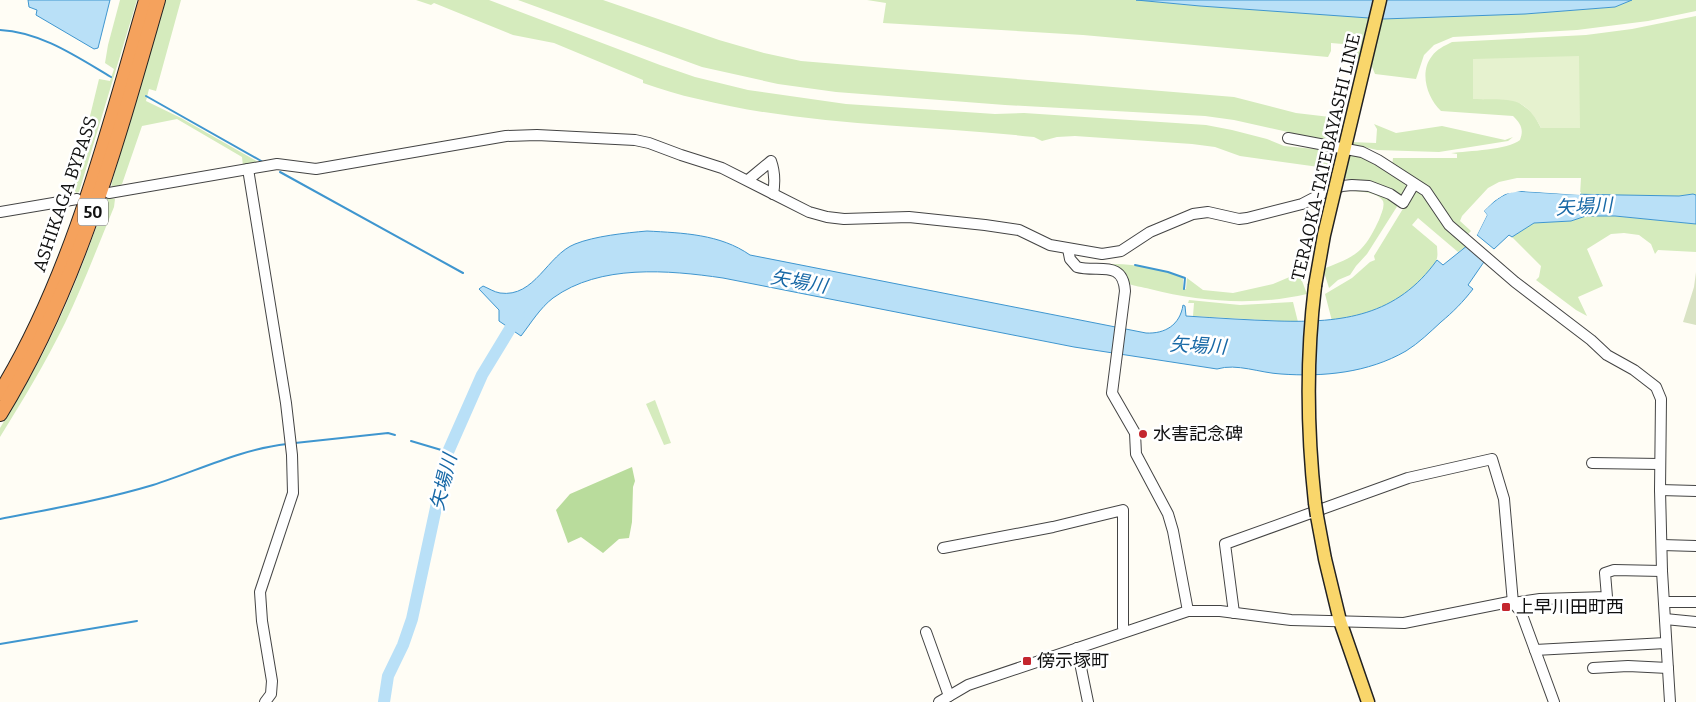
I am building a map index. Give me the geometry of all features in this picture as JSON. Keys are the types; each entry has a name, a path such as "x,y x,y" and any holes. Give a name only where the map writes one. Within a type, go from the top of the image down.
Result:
{"highway":[{"name":"ASHIKAGA BYPASS","path":"0,393 20,358 47,302 90,190 146,0"},
{"name":"ASHIKAGA BYPASS","path":"0,414 30,361 56,308 77,256 128,104 158,0"}],"main road":[{"name":"TERAOKA-TATEBAYASHI LINE","path":"1340,621 1326,567 1315,502 1308,404 1308,361 1312,305 1324,235 1380,0"},
{"path":"1340,621 1368,702"}],"street":[{"path":"109,193 277,164 316,168 498,137 536,135 614,138 649,143 722,168 808,212 827,217 844,219 909,217 985,225 1019,230 1050,245 1102,254 1115,253 1150,232 1193,214 1208,212 1247,218 1302,204 1333,189 1352,185 1379,189 1403,203 1414,184"},
{"path":"1288,138 1344,146 1362,152 1426,191 1449,226 1515,282 1607,355 1634,370 1656,386 1661,399 1660,490 1662,571 1670,702"},
{"path":"748,180 772,161 774,169 773,194"},
{"path":"248,169 286,403 292,454 293,492 260,592 262,621 272,681 271,694 265,702"},
{"path":"0,212 77,199"},
{"path":"1068,249 1070,259 1077,267 1110,269 1116,272 1123,280 1125,291 1111,389 1113,398 1134,433 1136,454 1168,514 1188,611"},
{"path":"1234,613 1225,544 1408,478 1492,459 1504,499 1513,603 1520,612 1554,702"},
{"path":"1592,464 1660,464"},
{"path":"1660,490 1696,491"},
{"path":"943,548 1053,527 1123,510 1124,632"},
{"path":"1662,545 1696,546"},
{"path":"939,702 968,685 1188,611 1211,610 1290,620 1404,622 1509,602 1607,597 1605,573 1614,570 1662,571"},
{"path":"1664,602 1696,602"},
{"path":"1665,619 1696,622"},
{"path":"926,632 949,696"},
{"path":"1535,650 1666,643"},
{"path":"1077,648 1088,702"},
{"path":"1593,668 1628,666 1668,668"}],"green space":[{"path":"120,0 137,0 79,192 76,193 73,186 99,79 110,81 114,69 105,63"},
{"path":"166,0 181,0 156,91 149,89 146,101 181,118 260,163 243,166 242,157 177,119 142,126 122,184 111,189 112,182"},
{"path":"416,0 489,0 660,65 695,77 748,90 846,104 1206,125 1267,139 1284,146 1336,151 1330,175 1326,175 1326,168 1240,156 1215,147 1192,144 1075,136 1057,137 1042,141 1034,137 865,124 781,115 684,96 643,83 643,80 554,43 513,35 434,3 431,5"},
{"path":"518,0 603,0 719,40 801,61 1234,97 1296,113 1330,117 1328,138 1338,140 1337,143 1234,120 1205,116 1005,105 836,92 778,84 702,67"},
{"path":"867,0 1136,0 1200,6 1525,14 1615,7 1632,0 1696,0 1696,11 1648,21 1577,30 1453,37 1434,45 1424,55 1416,79 1375,74 1371,64 1354,57 1347,46 1343,44 1331,43 1331,51 1328,57 1083,35 883,23 886,3"},
{"path":"1696,16 1696,195 1580,195 1581,178 1517,178 1499,182 1488,188 1462,216 1460,221 1471,231 1465,237 1392,166 1393,158 1457,158 1457,154 1451,153 1497,148 1520,140 1521,127 1513,116 1441,111 1436,106 1426,85 1425,77 1428,62 1436,51 1443,46 1452,42 1586,35 1632,29","holes":["1517,101 1580,128 1541,128 1533,113"]},
{"path":"1579,56 1580,128 1541,128 1528,109 1521,104 1505,100 1473,99 1473,59"},
{"path":"1374,124 1396,133 1442,126 1505,140 1513,137 1508,141 1439,152 1377,150 1351,144 1351,142 1376,143 1377,129"},
{"path":"1348,153 1360,156 1404,182 1407,188 1404,193 1400,196 1341,177"},
{"path":"1362,189 1382,193 1398,205 1367,254 1350,275 1338,280 1329,288 1323,269 1348,258 1361,249 1371,235 1384,206 1380,197 1369,193 1339,191"},
{"path":"1421,191 1468,245 1458,252 1418,218 1412,225 1437,246 1437,258 1433,266 1407,293 1384,306 1332,321 1325,294 1352,278 1370,262 1375,260 1374,256 1412,194"},
{"path":"107,197 115,199 114,207 72,309 26,395 0,437 0,428 35,368 68,299 85,259"},
{"path":"1586,216 1615,216 1696,224 1696,252 1658,250 1655,254 1651,244 1639,235 1611,234 1587,249 1603,286 1578,297 1587,316 1536,280 1539,277 1541,266 1512,237 1534,223 1571,221"},
{"path":"1108,264 1146,267 1183,277 1183,289 1186,289 1187,278 1203,290 1233,293 1273,284 1299,273 1307,294 1287,298 1248,301 1189,297 1129,284"},
{"path":"1696,272 1696,325 1683,322 1694,287"},
{"path":"1189,300 1240,305 1293,302 1298,322 1193,316 1194,303 1188,303"},
{"path":"655,400 671,443 664,445 646,404"},
{"path":"632,467 635,481 629,538 619,539 603,553 581,537 568,543 556,510 570,494"}],"water":[{"path":"28,0 110,0 98,48 94,49 36,15 37,10 29,7"},
{"path":"1136,0 1632,0 1615,7 1525,14 1383,19"},
{"path":"1514,191 1679,196 1693,194 1696,195 1696,224 1615,216 1586,216 1571,221 1534,223 1512,237 1509,235 1494,249 1477,235 1487,215 1484,211 1498,199"},
{"path":"647,231 701,236 726,243 750,255 1146,333 1159,332 1170,327 1179,318 1183,305 1185,306 1186,316 1302,321 1346,317 1367,312 1386,304 1404,293 1421,279 1437,260 1443,265 1468,245 1488,256 1468,285 1473,289 1450,314 1411,348 1361,369 1313,375 1273,373 1232,367 1217,369 1074,347 723,278 680,273 635,272 592,279 572,287 548,302 521,336 499,321 499,310 479,289 483,286 500,293 512,293 532,283 556,257 565,249 575,244 601,237"}],"pier":[{"path":"1521,188 1581,192 1580,195 1521,191 1505,194 1484,211 1487,215 1477,235 1475,234 1484,215 1482,210 1492,199 1504,192"}],"waterway":[{"path":"0,30 30,35 44,40 111,77"},
{"path":"146,96 263,162"},
{"path":"280,172 463,273"},
{"path":"1135,265 1168,272 1185,278 1184,289"},
{"name":"矢場川","path":"384,702 388,676 403,645 412,619 448,452 482,375 519,314"},
{"path":"295,443 388,433 395,435"},
{"path":"411,441 448,452"},
{"path":"0,519 115,495 153,485 236,455 287,444"},
{"path":"0,644 137,621"}],"place":[{"name":"水害記念碑","path":"1143,434"},
{"name":"上早川田町西","path":"1506,607"},
{"name":"傍示塚町","path":"1027,661"}]}
